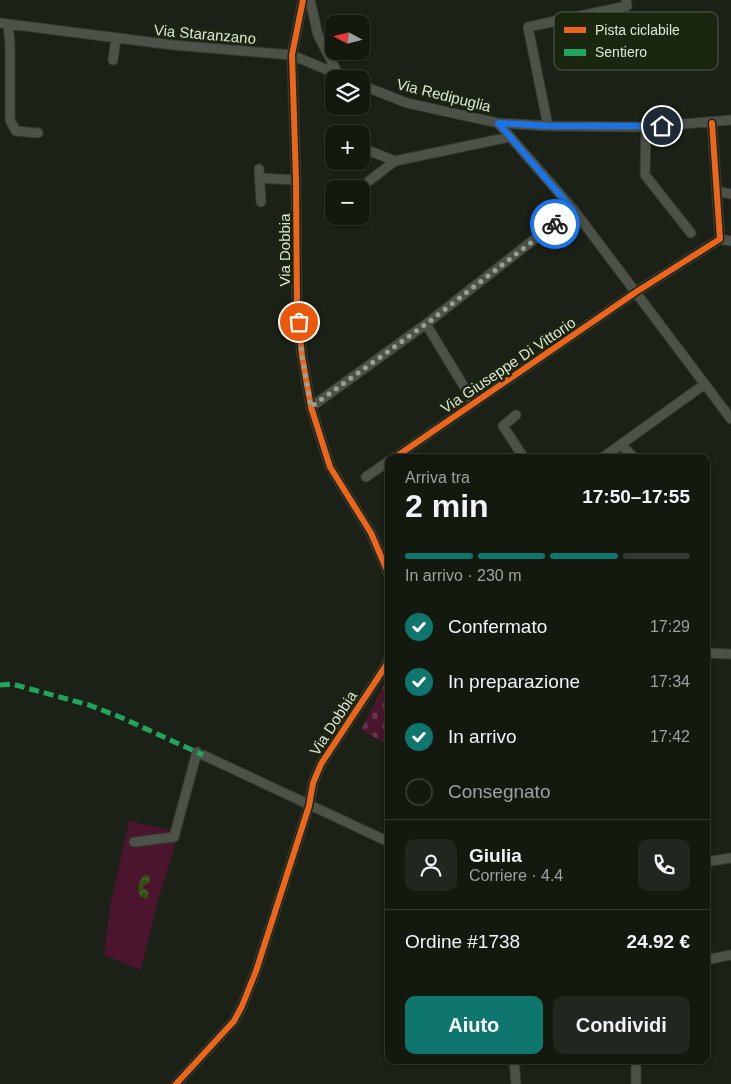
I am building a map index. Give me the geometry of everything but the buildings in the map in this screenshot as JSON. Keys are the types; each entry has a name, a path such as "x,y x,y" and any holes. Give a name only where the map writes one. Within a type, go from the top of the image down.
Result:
{"street":[{"name":"Via Dobbia","path":"303,0 292,55 297,305 302,356 311,407 330,467 385,557"},
{"path":"310,0 318,35 336,70"},
{"path":"599,12 627,6 626,0"},
{"path":"548,126 528,27 554,21"},
{"name":"Via Staranzano","path":"38,133 16,131 10,120 10,45 4,23 173,45 292,55"},
{"path":"113,60 116,38"},
{"path":"292,55 332,70"},
{"name":"Via Redipuglia","path":"370,89 407,103 498,123 548,126 646,127 731,120"},
{"path":"498,123 573,210 731,419"},
{"path":"712,123 720,238 731,241"},
{"path":"646,127 645,175 691,233"},
{"path":"370,180 395,161 510,137"},
{"path":"370,151 395,161"},
{"path":"261,202 260,174 296,180"},
{"path":"716,190 731,194"},
{"path":"311,407 426,324 573,210"},
{"name":"Via Giuseppe Di Vittorio","path":"400,454 636,292 720,238"},
{"name":"Via Giuseppe Di Vittorio","path":"426,324 474,402"},
{"path":"607,454 705,384"},
{"path":"516,415 503,426 521,454"},
{"path":"621,444 630,454"},
{"path":"366,477 385,464"},
{"path":"710,653 731,654"},
{"name":"Via Dobbia","path":"176,1084 234,1021 242,1006 256,970 309,806 313,783 321,764 385,667"},
{"path":"134,842 174,837 200,754 385,840"},
{"path":"710,861 731,858"},
{"path":"710,959 731,955"},
{"path":"514,1064 516,1084"},
{"path":"636,1064 636,1084"}],"green space":[{"path":"385,683 385,743 361,730"},
{"path":"129,821 179,832 158,900 141,970 104,955 111,902"}],"water":[{"path":"144,875 150,878 149,883 143,887 149,893 147,899 141,897 138,888"}],"marked path":[{"path":"0,685 12,684 89,705 203,755"}],"cycle path":[{"path":"303,0 292,55 297,305 302,356 311,407 330,467 371,533 385,566"},
{"path":"400,454 636,292 720,239 712,123"},
{"path":"176,1084 234,1021 242,1006 256,971 309,806 313,783 321,764 385,667"}],"way so far":[{"path":"299,322 302,356 311,407 426,324 555,224"}],"route":[{"path":"555,224 573,210 498,123 548,126 662,126"}]}
